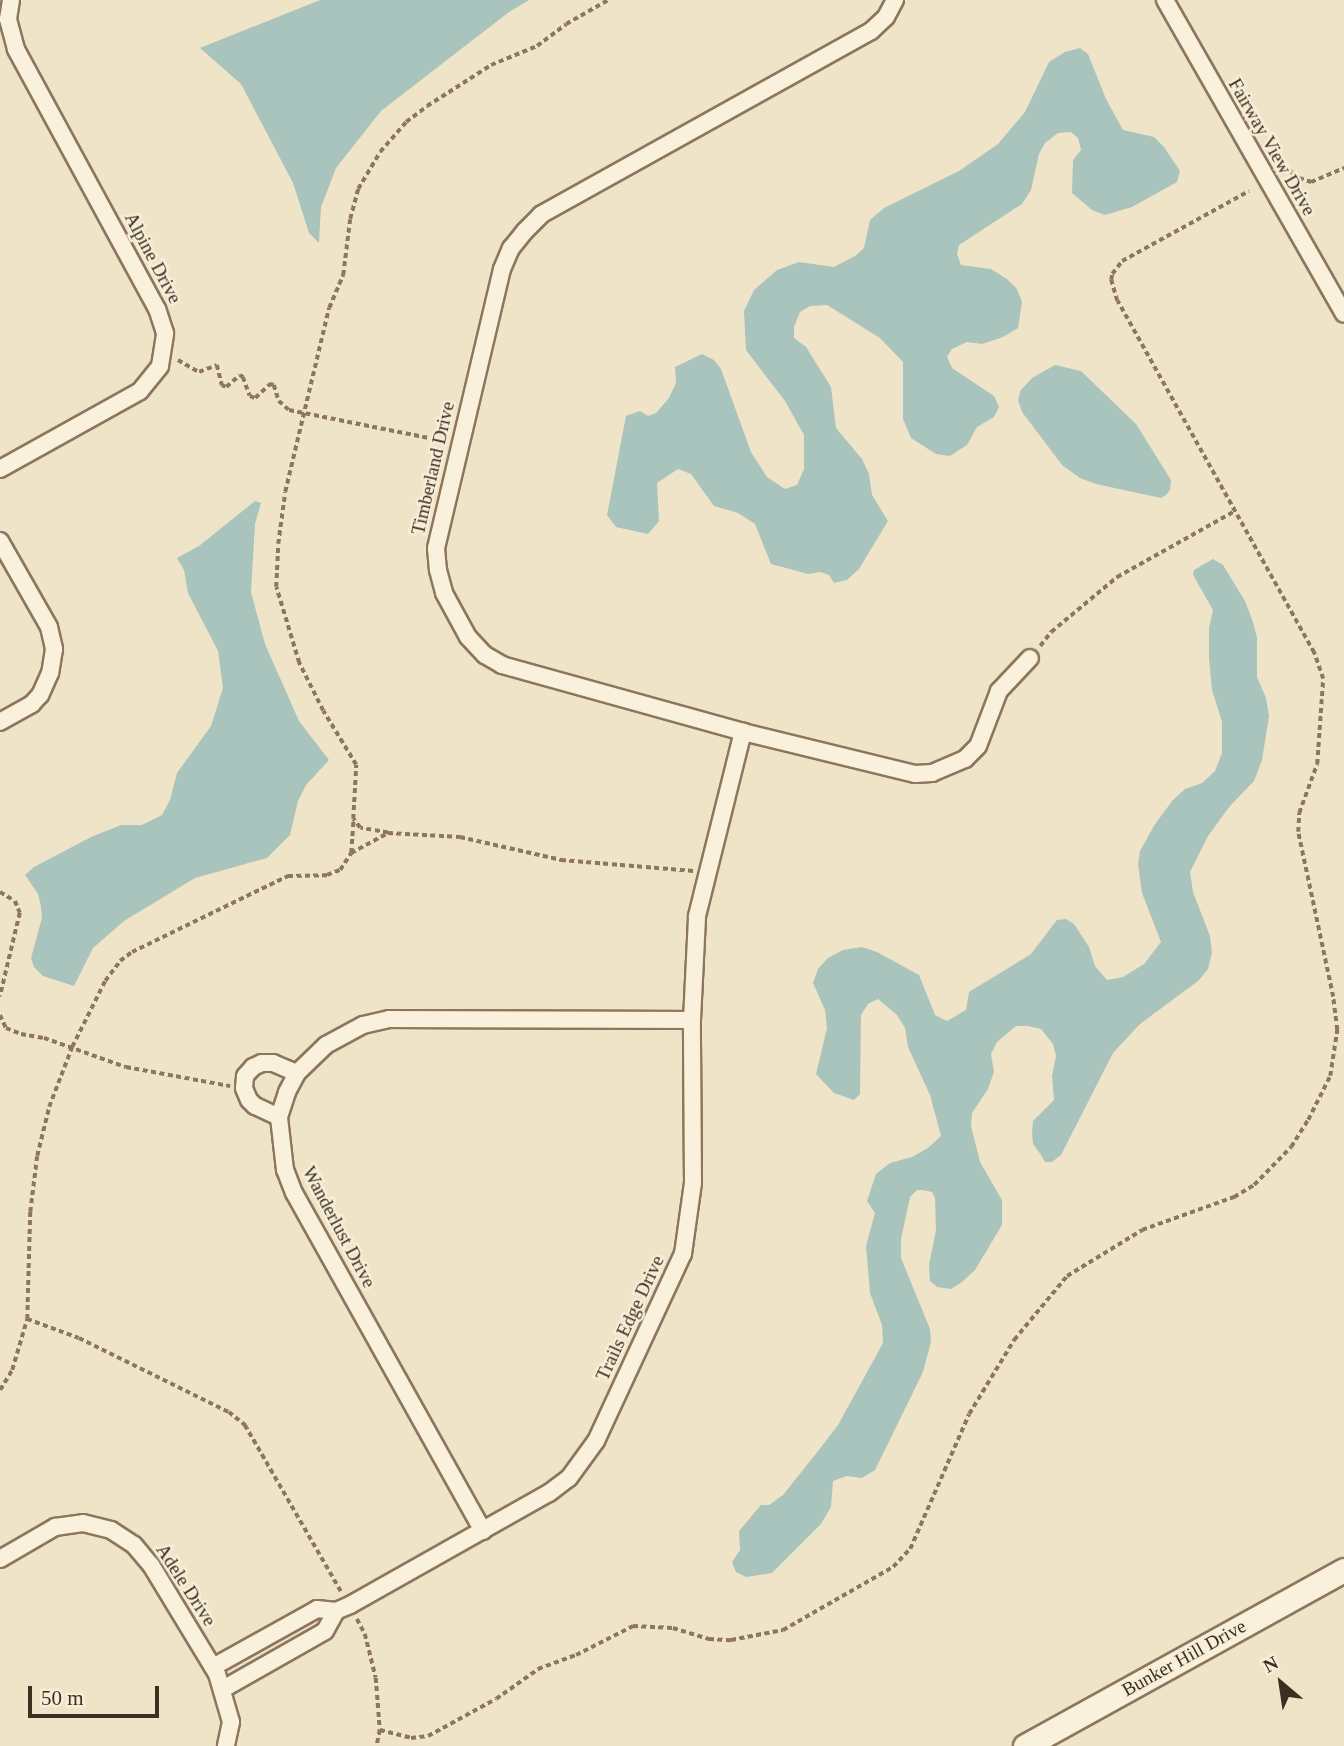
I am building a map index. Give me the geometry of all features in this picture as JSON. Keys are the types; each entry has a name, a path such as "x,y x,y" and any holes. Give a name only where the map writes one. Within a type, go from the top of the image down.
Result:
{"street":[{"name":"Alpine Drive","path":"11,0 8,19 16,48 157,309 165,333 164,353"},
{"name":"Timberland Drive","path":"895,0 886,17 871,32 541,215 511,248 502,269 436,548 438,570 455,617 485,655 522,671 743,732 915,774 932,773 965,760 978,746 999,691 1012,674 1030,658"},
{"name":"Fairway View Drive","path":"1165,0 1344,314"},
{"path":"0,469 140,391 155,376 164,353"},
{"path":"0,541 49,627 54,649 50,673 40,695 32,704 0,722"},
{"name":"Trails Edge Drive","path":"223,1689 325,1631 343,1608 549,1493 569,1478 589,1451 683,1254 693,1183 692,1020 697,916 743,732"},
{"name":"Wanderlust Drive","path":"483,1531 294,1193 285,1170 279,1117 297,1073 326,1045 363,1025 389,1019 692,1020"},
{"path":"279,1117 255,1106 244,1088 245,1076 253,1067 262,1063 273,1063 297,1073"},
{"name":"Adele Drive","path":"0,1559 55,1527 83,1523 111,1530 134,1545 151,1565 213,1667 223,1689 231,1722 226,1746"},
{"name":"Bunker Hill Drive","path":"1025,1746 1344,1570"},
{"name":"Trails Edge Drive","path":"213,1667 317,1609 343,1608"}],"path":[{"path":"351,853 356,765 323,711 299,663 276,587 285,492 329,308 343,275 350,219 367,169 406,122 449,90 491,65 537,46 566,23 608,0"},
{"path":"1266,180 1273,173 1289,170 1299,178 1311,182 1344,168"},
{"path":"380,1730 411,1738 428,1736 496,1699 538,1669 576,1655 633,1626 662,1626 709,1639 731,1640 783,1630 885,1573 910,1549 969,1414 1008,1350 1068,1276 1142,1230 1234,1197 1270,1170 1291,1147 1330,1076 1337,1030 1333,997 1298,832 1299,813 1317,765 1323,679 1314,653 1117,301 1111,280 1116,267 1122,261 1249,191"},
{"path":"164,353 198,372 217,365 222,385 226,387 240,375 250,396 255,398 270,384 274,385 283,407 304,415 460,444"},
{"path":"1030,658 1051,632 1117,578 1236,511"},
{"path":"353,819 360,828 388,833 460,837 561,860 708,872"},
{"path":"0,1390 12,1370 27,1319 30,1212 37,1156 49,1107 72,1047 105,981 120,961 132,952 288,876 327,875 340,870 351,853 388,833"},
{"path":"0,892 15,901 20,913 0,997"},
{"path":"0,1015 6,1028 72,1047 126,1067 244,1088"},
{"path":"27,1319 79,1338 229,1412 245,1425 343,1608 365,1634 371,1655 380,1730 377,1746"}],"water":[{"path":"320,0 529,0 509,12 381,111 336,168 321,207 319,243 309,233 293,183 241,84 200,48"},
{"path":"1080,48 1088,54 1106,99 1123,130 1154,137 1180,171 1177,182 1132,207 1105,215 1092,210 1072,193 1073,160 1081,150 1078,138 1071,132 1058,133 1045,143 1039,154 1031,190 1022,204 959,245 957,254 961,265 991,269 1017,289 1022,302 1018,328 1003,337 982,344 967,342 952,349 947,357 952,368 994,396 999,407 994,417 977,427 967,445 950,456 936,454 911,438 903,419 903,362 880,338 827,305 810,306 800,312 794,327 794,338 806,347 831,387 836,428 862,459 869,474 872,495 888,521 859,569 847,580 834,583 829,575 820,572 808,574 771,564 755,524 738,513 714,506 691,474 678,469 657,483 659,521 648,534 616,527 607,515 626,416 640,411 648,416 656,413 669,398 676,383 675,367 702,354 714,360 721,369 751,452 767,477 785,489 797,485 804,469 804,435 785,401 746,350 744,311 754,290 777,270 799,262 834,267 855,256 864,248 870,220 884,208 959,171 998,144 1025,112 1049,62 1065,52"},
{"path":"1055,365 1081,371 1136,424 1171,480 1170,490 1166,495 1161,498 1096,484 1080,478 1062,465 1022,412 1018,400 1021,390 1032,378"},
{"path":"255,501 261,503 255,524 251,592 265,644 299,721 329,760 306,785 298,801 290,835 267,858 195,878 124,921 93,948 74,986 43,976 34,967 31,958 42,918 41,907 38,894 25,875 34,867 91,837 121,825 142,825 162,815 170,800 177,773 211,726 223,688 218,651 188,593 184,570 177,558 199,546"},
{"path":"1213,559 1223,565 1245,601 1253,622 1257,638 1257,677 1266,698 1269,716 1262,760 1254,781 1230,806 1208,836 1190,872 1193,892 1210,936 1212,953 1208,969 1198,981 1140,1024 1113,1053 1061,1155 1052,1162 1045,1162 1033,1144 1032,1132 1033,1121 1054,1100 1052,1076 1056,1056 1053,1044 1041,1029 1028,1026 1016,1026 997,1042 991,1054 994,1072 988,1089 972,1113 971,1126 980,1162 1002,1200 1002,1225 975,1270 951,1289 937,1287 930,1281 929,1265 936,1230 935,1198 932,1192 923,1190 917,1190 910,1197 901,1239 901,1258 930,1329 931,1342 923,1372 875,1470 862,1478 847,1476 833,1481 831,1507 821,1524 772,1573 746,1577 736,1572 732,1562 740,1550 739,1531 761,1505 769,1505 783,1495 822,1446 838,1425 883,1343 882,1325 870,1293 866,1246 875,1213 867,1201 876,1174 890,1163 912,1157 928,1148 941,1136 930,1095 908,1047 905,1028 897,1015 878,999 868,1004 861,1015 860,1094 854,1100 834,1093 816,1074 827,1028 825,1010 813,983 818,969 828,958 843,950 862,947 877,952 919,975 935,1015 947,1021 966,1010 969,992 1031,954 1057,920 1066,919 1074,924 1089,947 1095,966 1107,980 1123,977 1144,964 1161,942 1142,893 1138,864 1140,851 1173,800 1185,789 1202,783 1215,771 1222,753 1222,722 1212,690 1209,659 1209,628 1213,610 1193,575 1194,570"}]}
